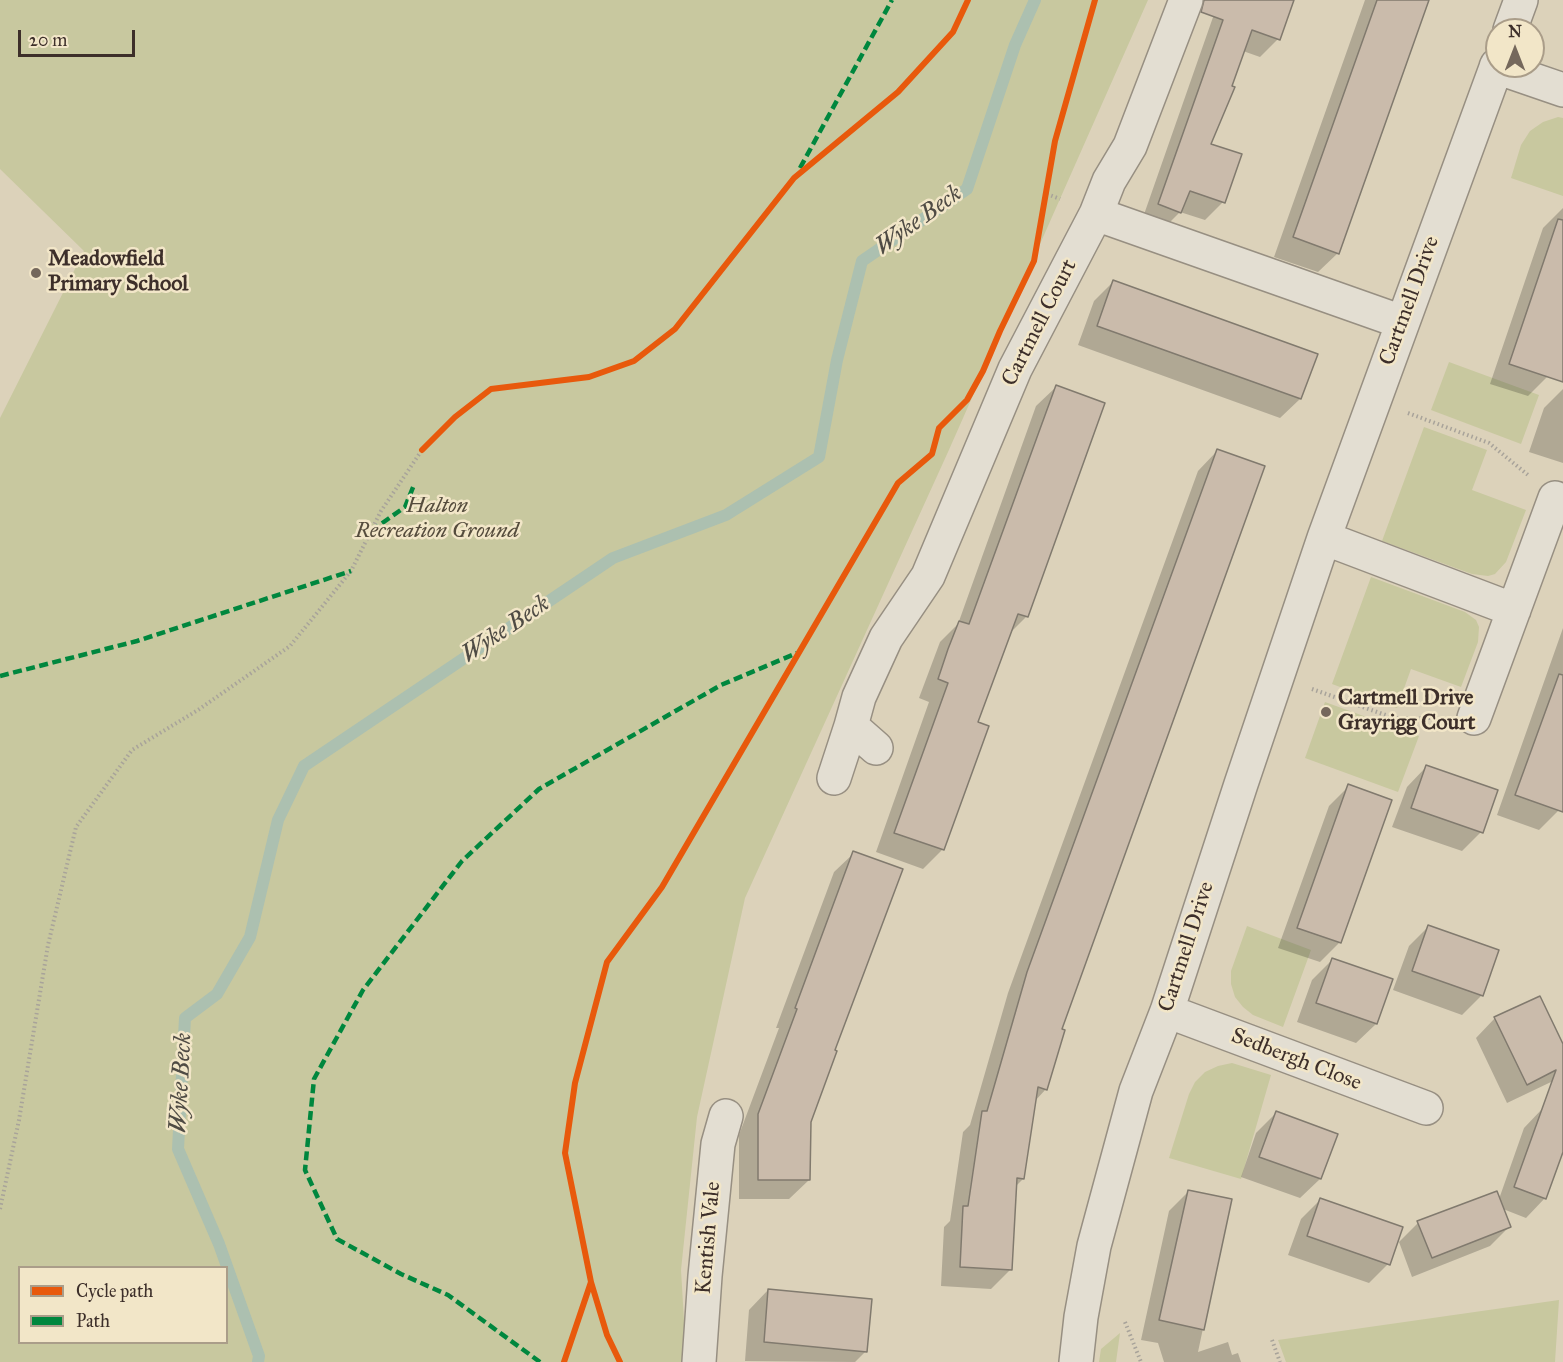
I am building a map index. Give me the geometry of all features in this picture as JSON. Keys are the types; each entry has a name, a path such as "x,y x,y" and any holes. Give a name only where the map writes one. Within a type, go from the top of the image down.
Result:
{"street":[{"name":"Cartmell Court","path":"834,778 859,697 886,638 928,576 1015,369 1096,214 1109,181 1130,146 1186,0"},
{"path":"1514,18 1521,0"},
{"name":"Cartmell Drive","path":"1076,1362 1081,1317 1094,1246 1136,1091 1167,1011 1324,538 1493,78"},
{"path":"1530,78 1563,90"},
{"path":"1096,214 1402,322"},
{"path":"1474,717 1555,498"},
{"path":"1324,538 1514,610"},
{"path":"851,726 876,748"},
{"name":"Sedbergh Close","path":"1167,1011 1426,1108"},
{"name":"Kentish Vale","path":"699,1362 718,1144 726,1116"}],"path":[{"path":"0,1209 19,1120 48,945 76,827 132,750 198,710 290,646 351,571 381,511 422,450 455,417 491,389 589,377 634,361 675,329 794,178 898,92 953,32 968,0"},
{"path":"1045,205 1049,181"},
{"path":"1047,194 1060,199"},
{"path":"1374,400 1489,443 1555,498"},
{"path":"1277,677 1394,717 1474,717"},
{"path":"1125,1322 1141,1362"},
{"path":"1272,1340 1280,1362"}],"green space":[{"name":"Halton Recreation Ground","path":"0,0 1148,0 948,452 745,898 697,1117 681,1270 686,1354 684,1362 0,1362 0,418 84,251 0,169"},
{"path":"1558,117 1563,118 1563,196 1511,178 1521,145 1530,131 1543,122"},
{"path":"1449,362 1539,395 1521,444 1431,410"},
{"path":"1424,427 1487,450 1472,490 1526,510 1506,562 1495,574 1488,576 1472,574 1382,541"},
{"path":"1371,577 1465,612 1476,620 1479,627 1478,642 1461,687 1411,669 1397,708 1332,684"},
{"path":"1325,702 1419,736 1398,792 1305,758"},
{"path":"1247,926 1311,950 1283,1027 1253,1015 1235,997 1231,984 1231,971"},
{"path":"1232,1063 1271,1075 1241,1179 1169,1158 1195,1082 1205,1072"},
{"path":"1559,1300 1555,1362 1286,1362 1278,1340"},
{"path":"1120,1333 1116,1362 1099,1362 1101,1349"}],"building":[{"path":"1204,0 1294,0 1280,40 1252,30 1232,86 1235,87 1211,144 1242,154 1225,203 1190,191 1181,213 1158,204 1223,20 1201,12"},
{"path":"1377,0 1429,0 1339,254 1293,237"},
{"path":"1558,219 1563,220 1563,382 1509,364"},
{"path":"1113,280 1318,354 1301,399 1097,326"},
{"path":"1056,385 1105,403 1028,617 1018,614 978,722 989,726 944,850 894,833 948,683 938,679 948,649 959,621 969,624"},
{"path":"1217,449 1265,466 1062,1029 1065,1030 1047,1090 1038,1087 1024,1179 1017,1178 1012,1270 960,1267 963,1206 968,1206 982,1111 987,1111 1027,972"},
{"path":"1559,674 1563,675 1563,812 1515,795"},
{"path":"1426,765 1498,790 1483,833 1411,808"},
{"path":"1348,784 1392,800 1341,943 1297,928"},
{"path":"853,851 903,869 835,1050 837,1051 811,1122 810,1180 758,1180 758,1114"},
{"path":"1428,925 1499,950 1483,996 1412,971"},
{"path":"1332,958 1393,979 1377,1024 1316,1003"},
{"path":"1540,996 1563,1044 1563,1152 1546,1199 1514,1187 1556,1070 1527,1085 1494,1017"},
{"path":"1276,1111 1338,1134 1321,1179 1259,1157"},
{"path":"1188,1190 1232,1199 1204,1330 1159,1320"},
{"path":"1497,1191 1511,1227 1432,1258 1417,1221"},
{"path":"1320,1198 1403,1227 1390,1265 1307,1236"},
{"path":"768,1289 872,1299 867,1352 764,1342"}],"waterway":[{"name":"Wyke Beck","path":"227,1266 178,1149 185,1018 217,994 250,937 278,820 304,766 613,558 726,515 819,457 837,360 862,261 967,189 1015,45 1035,0"},
{"name":"Wyke Beck","path":"228,1269 259,1356 258,1362"}],"marked path":[{"path":"800,168 892,0"},
{"path":"371,531 405,507 414,485"},
{"path":"0,676 137,641 351,571"},
{"path":"540,1362 448,1295 401,1274 337,1239 305,1170 314,1079 363,990 462,861 539,789 721,685 797,653"}],"cycle path":[{"path":"422,450 455,417 491,389 589,377 634,361 675,329 794,178 898,92 953,32 968,0"},
{"path":"620,1362 607,1335 591,1282 565,1153 575,1083 607,962 662,887 898,483 932,454 939,428 967,400 983,371 1034,261 1055,141 1095,0"},
{"path":"564,1362 591,1282"}],"place":[{"name":"Meadowfield Primary School","path":"36,273"},
{"name":"Cartmell Drive Grayrigg Court","path":"1326,712"}]}
